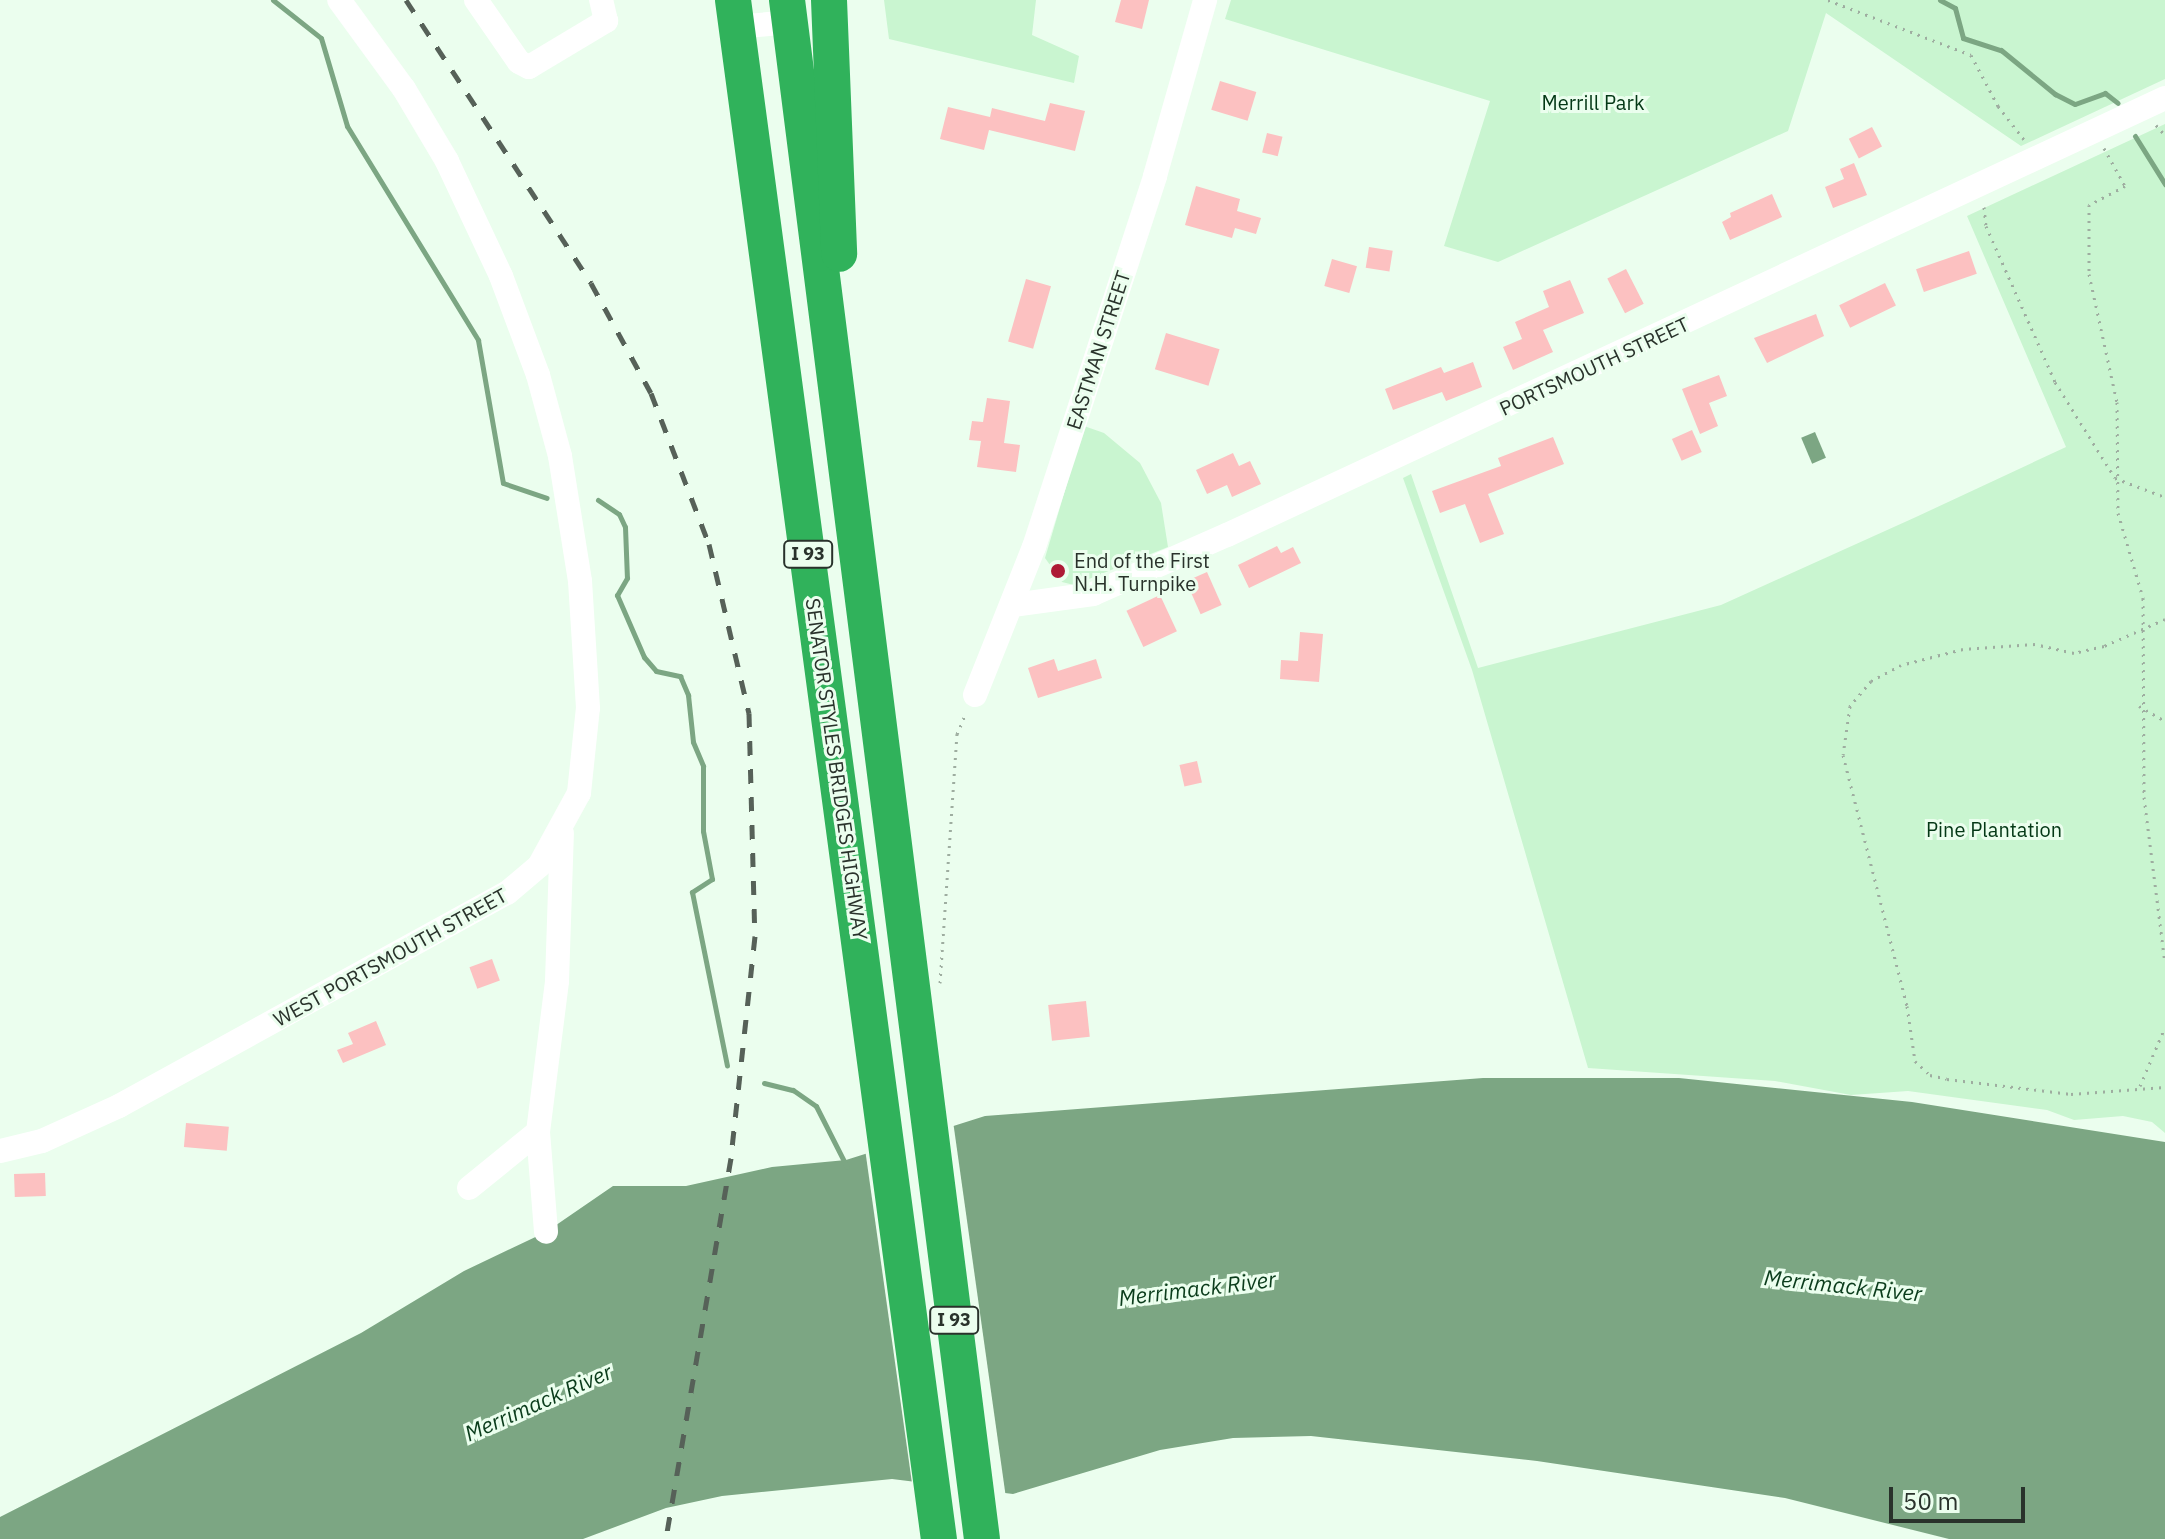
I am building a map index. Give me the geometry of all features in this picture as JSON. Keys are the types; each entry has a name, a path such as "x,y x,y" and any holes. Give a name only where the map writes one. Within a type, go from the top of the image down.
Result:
{"highway":[{"path":"829,0 839,200 840,400"},
{"name":"I 93","path":"788,11 840,400 923,1102 982,1539"},
{"name":"SENATOR STYLES BRIDGES HIGHWAY","path":"735,13 939,1539"}],"street":[{"name":"WEST PORTSMOUTH STREET","path":"0,1151 42,1141 119,1106 435,937 507,893 539,866 562,831 583,772 588,708 580,581 560,456 538,375 501,276 447,161 404,89 339,0"},
{"path":"476,0 519,62 529,67 606,21 601,0"},
{"name":"EASTMAN STREET","path":"975,695 1013,605 1155,176 1205,0"},
{"path":"735,13 788,11"},
{"name":"PORTSMOUTH STREET","path":"1013,605 1093,594 1981,187 2165,98"},
{"path":"546,1232 538,1132 557,981 562,831"},
{"path":"469,1188 538,1132"}],"path":[{"path":"1828,0 1971,55 1998,106 2039,158"},
{"path":"2154,122 2165,135"},
{"path":"2103,145 2125,186 2089,205 2089,274 2117,402 2115,478 2118,513 2136,566 2145,628 2139,706 2144,797 2165,963"},
{"path":"1981,187 1986,226 2055,382 2115,478 2165,497"},
{"path":"2165,619 2104,646 2074,653 2035,644 1963,649 1901,665 1871,681 1850,706 1843,728 1851,800 1907,1006 1915,1061 1930,1075 1947,1079 2071,1094 2165,1087"},
{"path":"939,995 957,734 975,695"},
{"path":"2139,706 2165,721"},
{"path":"2139,1088 2165,1027"}],"green space":[{"path":"884,0 1036,0 1032,35 1079,56 1074,83 889,39"},
{"name":"Merrill Park","path":"1231,0 2165,0 2165,79 2021,146 1826,13 1788,131 1498,262 1444,246 1490,101 1225,19"},
{"name":"Pine Plantation","path":"2165,124 2165,1133 2152,1122 2123,1116 2074,1120 2047,1110 1908,1091 1851,1095 1775,1081 1588,1068 1472,670 1403,478 1411,474 1478,668 1721,605 1916,517 2066,447 1967,216"},
{"path":"1084,426 1104,433 1140,463 1161,503 1168,547 1074,585 1062,582 1045,558"}],"water":[{"path":"1815,432 1826,458 1812,464 1801,438"},
{"name":"Merrimack River","path":"1483,1078 1679,1078 1912,1102 2165,1142 2165,1539 1949,1539 1785,1498 1537,1461 1311,1436 1233,1438 1160,1450 1013,1494 892,1479 722,1496 666,1508 583,1539 0,1539 0,1517 361,1333 464,1271 546,1232 613,1186 686,1186 772,1167 846,1160 985,1116"}],"pier":[{"path":"953,1121 1006,1496 916,1509 863,1134"}],"building":[{"path":"1121,0 1149,0 1142,29 1115,22"},
{"path":"1220,81 1256,92 1248,121 1211,110"},
{"path":"1050,103 1085,111 1075,151 989,130 984,150 940,139 948,107 990,117 992,108 1045,121"},
{"path":"1872,127 1882,147 1859,158 1849,139"},
{"path":"1267,133 1283,137 1278,156 1262,152"},
{"path":"1854,163 1867,195 1833,208 1825,187 1844,179 1840,169"},
{"path":"1196,186 1240,199 1237,211 1261,218 1256,234 1235,228 1232,238 1185,225"},
{"path":"1772,194 1782,217 1730,240 1722,222 1731,217 1730,213"},
{"path":"1369,247 1393,251 1389,271 1366,268"},
{"path":"1969,251 1977,274 1924,292 1916,269"},
{"path":"1332,259 1357,266 1349,293 1324,286"},
{"path":"1626,269 1644,304 1625,313 1607,279"},
{"path":"1026,279 1051,286 1033,349 1008,341"},
{"path":"1570,280 1584,313 1543,330 1553,352 1513,370 1503,347 1522,339 1515,322 1549,307 1543,291"},
{"path":"1885,283 1896,305 1850,328 1839,305"},
{"path":"1816,314 1824,336 1767,363 1754,338"},
{"path":"1166,333 1220,349 1208,386 1155,369"},
{"path":"1473,362 1482,387 1446,401 1442,392 1393,410 1385,389 1441,367 1444,373"},
{"path":"1719,375 1727,396 1709,403 1718,426 1700,434 1682,389"},
{"path":"987,398 1010,401 1004,443 1020,445 1016,472 977,467 981,441 969,440 972,421 983,422"},
{"path":"1692,430 1702,452 1682,461 1672,439"},
{"path":"1553,437 1564,464 1488,494 1504,534 1480,543 1465,504 1440,513 1432,491 1501,466 1498,458"},
{"path":"1233,453 1239,466 1250,461 1261,484 1232,497 1227,485 1207,494 1196,470"},
{"path":"1277,546 1281,553 1293,547 1301,563 1249,588 1238,565"},
{"path":"1207,572 1222,605 1201,614 1186,581"},
{"path":"1160,595 1177,631 1143,647 1126,611"},
{"path":"1300,632 1323,634 1319,682 1280,679 1281,660 1298,661"},
{"path":"1054,659 1058,671 1096,659 1102,678 1038,698 1028,668"},
{"path":"1197,761 1202,782 1184,786 1179,765"},
{"path":"492,959 500,981 477,989 469,967"},
{"path":"1086,1001 1090,1037 1052,1041 1048,1005"},
{"path":"376,1021 386,1045 343,1063 337,1050 353,1044 348,1033"},
{"path":"186,1123 229,1127 227,1151 184,1147"},
{"path":"45,1173 46,1196 15,1197 14,1174"}],"waterway":[{"path":"273,0 321,38 347,126 478,340 503,483 547,498"},
{"path":"1940,0 1955,8 1963,38 2001,50 2055,94 2075,104 2105,93 2118,103"},
{"path":"2135,136 2165,184"},
{"path":"598,500 619,514 625,527 627,578 617,595 644,657 656,671 680,676 688,695 693,742 703,766 703,831 712,879 692,892 727,1066"},
{"path":"764,1083 793,1090 816,1106 847,1167"}],"railway":[{"path":"406,0 591,283 651,393 709,544 749,713 755,936 731,1158 666,1539"}],"place":[{"name":"End of the First N.H. Turnpike","path":"1058,571"}]}
